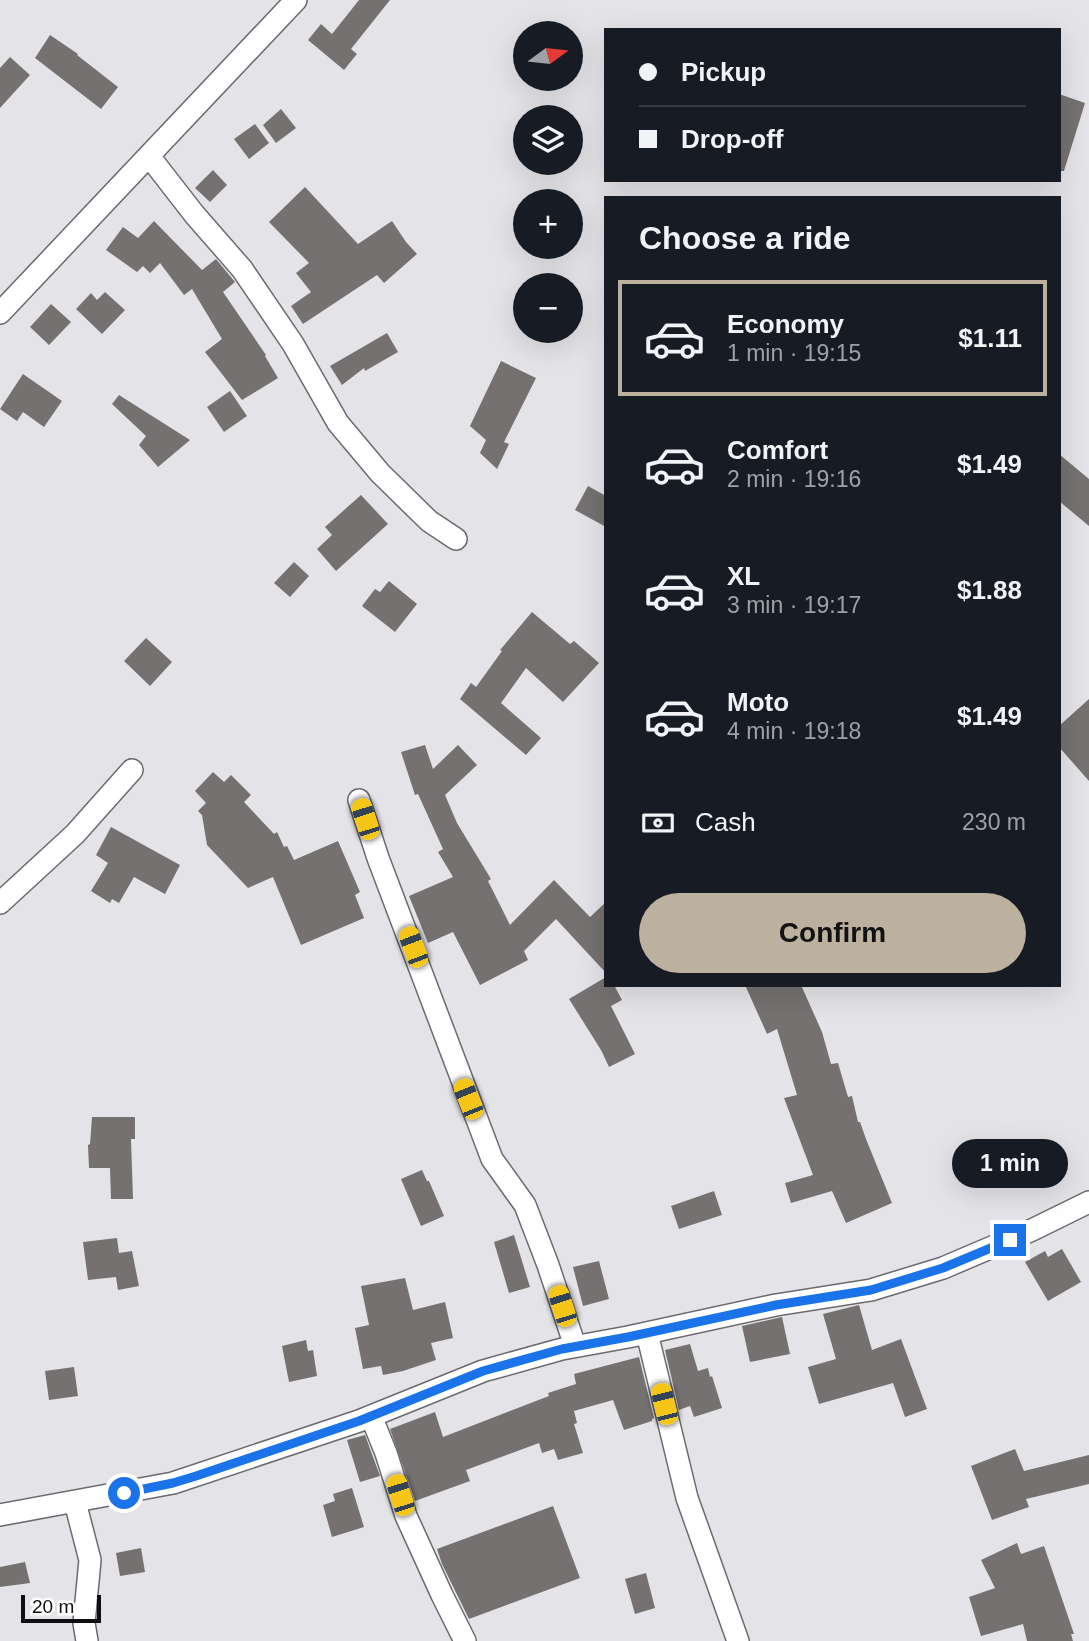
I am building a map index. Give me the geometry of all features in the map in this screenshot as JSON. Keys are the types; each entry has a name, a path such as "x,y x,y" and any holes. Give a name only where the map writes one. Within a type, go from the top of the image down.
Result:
{"street":[{"path":"0,313 296,0"},
{"path":"149,156 194,214 242,269 293,344 338,423 380,473 429,521 456,539"},
{"path":"0,903 75,834 132,770"},
{"path":"359,800 378,858 492,1159 526,1205 575,1346"},
{"path":"0,1515 173,1483 371,1416 483,1371 562,1349 763,1308 871,1290 943,1268 1089,1202"},
{"path":"647,1333 687,1499 738,1641"},
{"path":"371,1416 386,1452 406,1516 465,1641"},
{"path":"75,1502 90,1560 84,1623 87,1641"}],"building":[{"path":"359,0 390,0 351,49 357,54 344,70 308,40 321,24 332,34"},
{"path":"50,35 118,87 101,109 35,58"},
{"path":"10,57 30,75 0,108 0,68"},
{"path":"1061,95 1085,103 1064,171 1061,171"},
{"path":"281,109 296,128 276,143 263,125"},
{"path":"255,124 269,143 249,159 234,139"},
{"path":"213,170 227,185 210,202 195,188"},
{"path":"305,187 358,244 392,221 417,254 384,283 377,275 303,324 291,306 311,292 296,273 309,263 269,222"},
{"path":"154,221 202,270 216,259 235,282 223,292 266,355 278,378 242,400 205,352 222,339 192,289 184,295 160,263 150,273 143,266 137,272 106,250 123,227 138,238"},
{"path":"105,292 125,310 102,334 76,309 91,293 97,300"},
{"path":"51,304 71,322 49,345 30,327"},
{"path":"387,333 398,352 365,371 364,368 342,385 330,366"},
{"path":"501,361 536,378 504,442 509,444 497,469 480,453 486,440 470,426"},
{"path":"23,374 62,401 44,427 23,412 17,421 0,409"},
{"path":"230,391 247,416 224,432 207,407"},
{"path":"119,395 190,440 158,467 139,445 146,436 112,404"},
{"path":"1061,456 1089,479 1089,526 1061,503"},
{"path":"588,486 604,495 604,526 575,510"},
{"path":"361,495 388,524 336,571 317,549 332,535 325,527"},
{"path":"294,562 309,576 290,597 274,583"},
{"path":"389,581 417,604 395,632 362,606 375,589 380,592"},
{"path":"532,612 570,644 574,641 599,663 563,702 526,668 501,703 541,738 526,755 460,699 471,683 476,687 502,651 500,650"},
{"path":"146,638 172,662 150,686 124,661"},
{"path":"1089,699 1089,781 1061,749 1061,724"},
{"path":"425,745 433,769 458,745 477,765 445,795 457,823 491,879 488,881 510,925 554,880 590,917 604,904 604,971 556,919 524,951 528,960 480,985 453,932 428,943 409,896 453,877 438,852 443,849 418,794 415,795 401,752"},
{"path":"213,772 224,782 231,775 251,795 244,802 274,834 277,832 294,860 338,841 360,892 355,895 364,918 301,945 273,877 248,888 207,845 202,815 198,811 206,803 195,791"},
{"path":"111,827 180,865 165,894 134,877 119,903 112,899 110,903 91,891 108,863 96,855"},
{"path":"604,978 604,987 615,987 622,1000 611,1006 635,1054 609,1067 569,999"},
{"path":"746,987 802,987 822,1032 831,1064 838,1063 848,1097 852,1096 858,1122 892,1203 846,1223 832,1191 791,1203 785,1183 813,1175 784,1098 797,1095 777,1029 767,1034"},
{"path":"92,1117 135,1117 135,1139 131,1139 133,1199 111,1199 110,1168 89,1168 88,1145"},
{"path":"422,1170 444,1216 421,1226 401,1179"},
{"path":"714,1191 722,1215 679,1229 671,1206"},
{"path":"514,1235 530,1287 509,1293 494,1242"},
{"path":"117,1238 119,1253 132,1251 139,1286 118,1290 116,1277 88,1280 83,1242"},
{"path":"1062,1249 1081,1282 1048,1301 1025,1262 1045,1251 1048,1257"},
{"path":"599,1261 609,1299 583,1306 573,1267"},
{"path":"405,1278 413,1310 445,1302 453,1338 431,1343 436,1360 383,1375 381,1366 363,1369 355,1328 369,1325 361,1286"},
{"path":"859,1305 872,1350 901,1339 927,1409 905,1417 893,1383 819,1404 808,1367 836,1359 823,1314"},
{"path":"782,1317 790,1354 750,1362 742,1326"},
{"path":"306,1340 308,1351 313,1350 317,1376 289,1382 282,1346"},
{"path":"690,1344 698,1371 708,1368 710,1377 712,1376 722,1408 694,1417 690,1406 679,1410 665,1350"},
{"path":"639,1357 654,1418 652,1421 624,1430 613,1400 574,1411 577,1423 574,1424 583,1453 558,1460 554,1449 542,1453 539,1443 466,1470 470,1481 415,1501 390,1429 435,1412 443,1437 576,1384 574,1374"},
{"path":"74,1367 78,1396 49,1400 45,1371"},
{"path":"365,1435 380,1476 360,1482 347,1440"},
{"path":"1015,1449 1024,1471 1089,1455 1089,1484 1026,1499 1029,1507 992,1520 971,1466"},
{"path":"352,1488 364,1527 332,1537 323,1505 335,1501 333,1494"},
{"path":"553,1506 580,1578 469,1619 437,1549"},
{"path":"1017,1543 1021,1554 1044,1546 1074,1634 1071,1634 1073,1641 1027,1641 1023,1624 981,1636 969,1597 995,1588 981,1560"},
{"path":"141,1548 145,1572 120,1576 116,1553"},
{"path":"25,1562 30,1583 0,1587 0,1567"},
{"path":"646,1573 655,1608 635,1614 625,1579"}],"route":[{"path":"124,1493 196,1476 359,1421 483,1371 562,1349 776,1305 871,1290 943,1268 1010,1240"}]}
